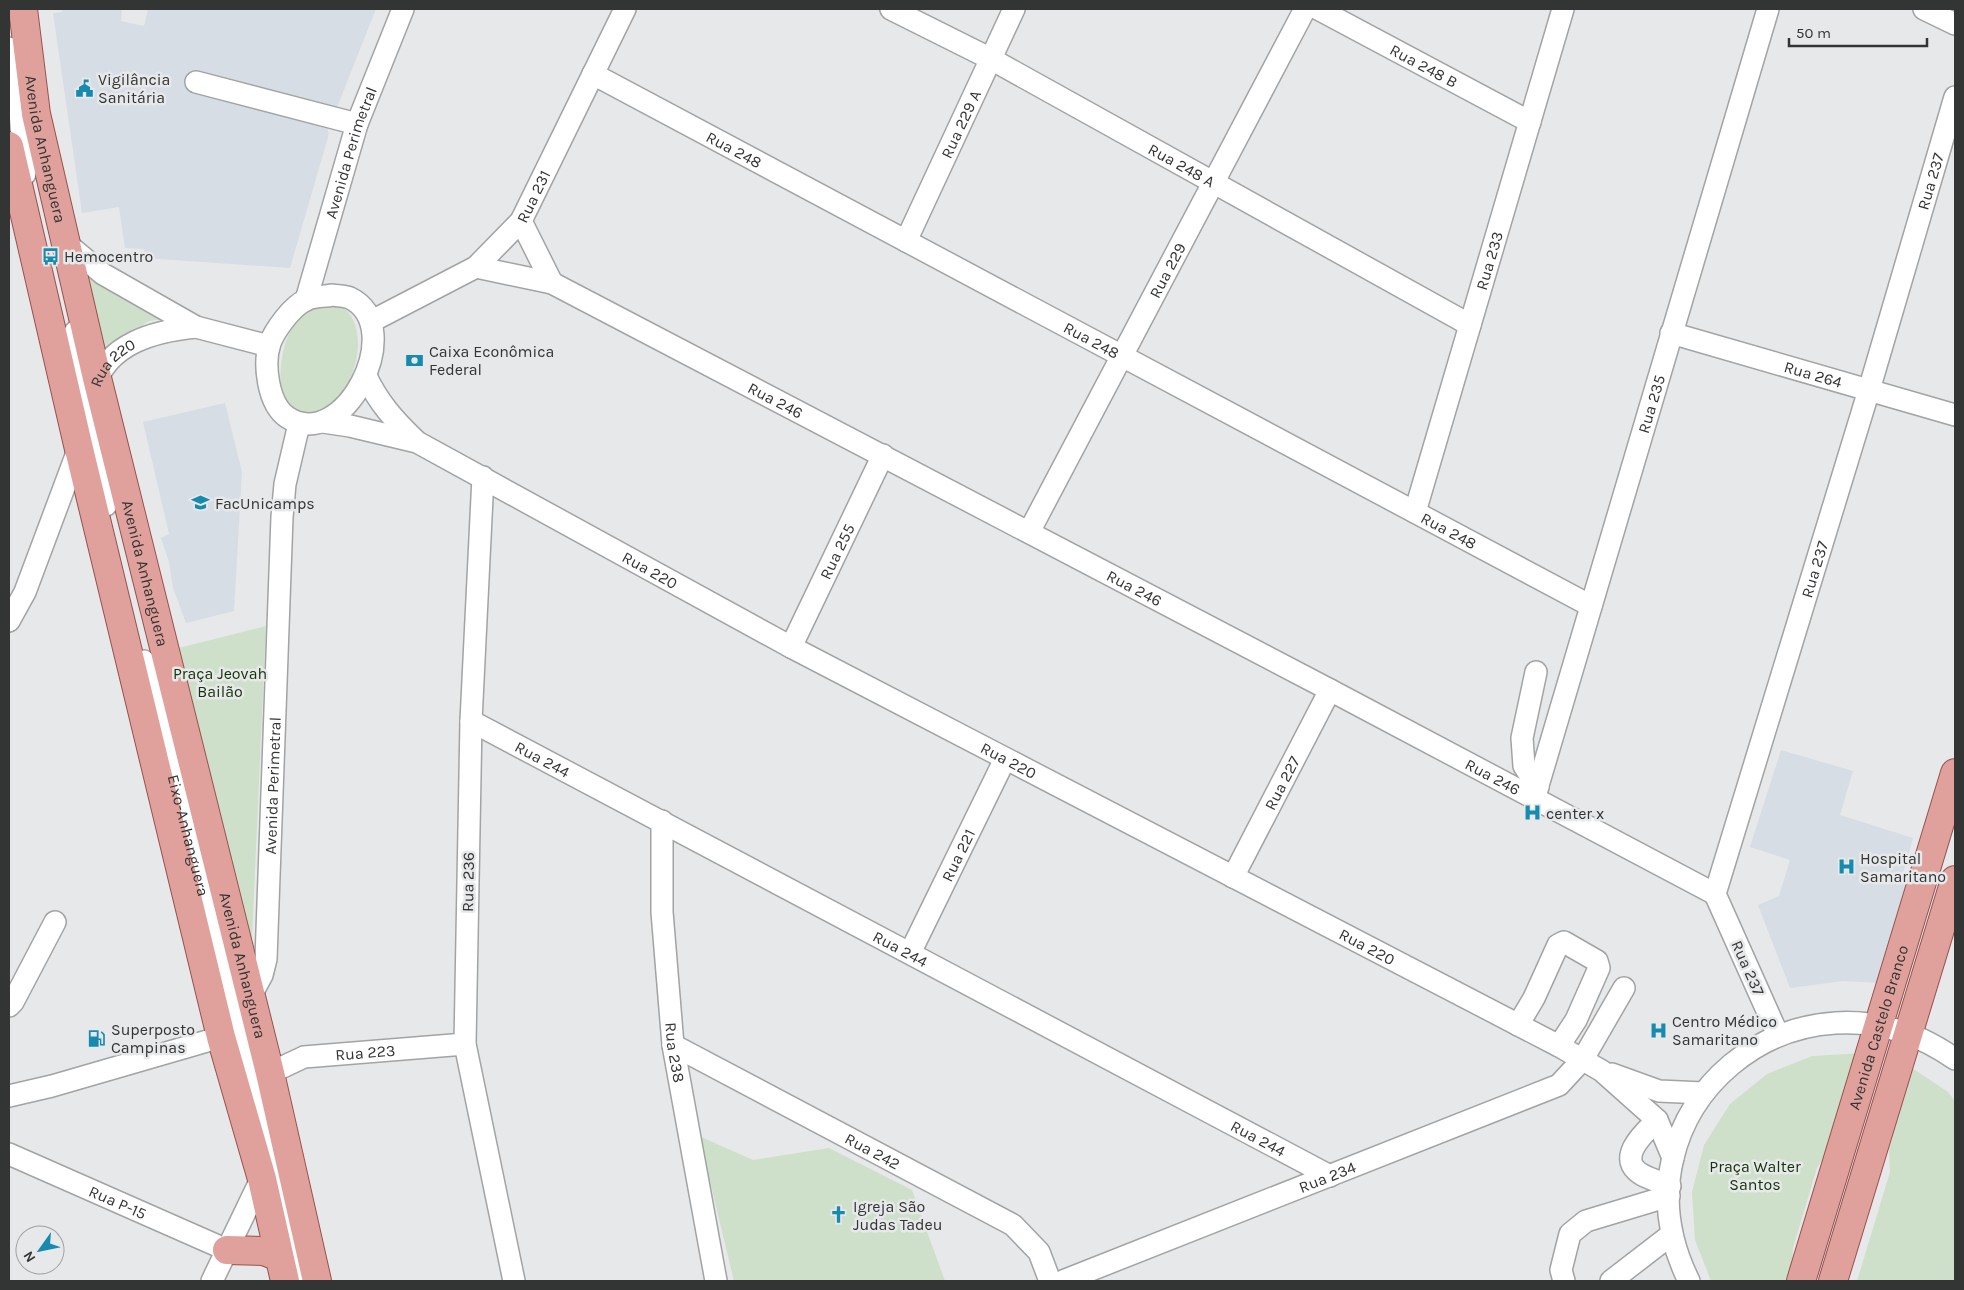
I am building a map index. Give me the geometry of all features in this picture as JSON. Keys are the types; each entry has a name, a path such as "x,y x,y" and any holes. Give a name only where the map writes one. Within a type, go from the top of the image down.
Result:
{"main road":[{"name":"Avenida Anhanguera","path":"23,9 36,114 97,378 270,1073 282,1133 317,1281"},
{"path":"9,146 79,448 221,1037 266,1169 282,1269"},
{"name":"Avenida Castelo Branco","path":"1801,1281 1955,773"},
{"name":"Avenida Castelo Branco","path":"1834,1281 1955,880"},
{"path":"227,1250 264,1252 282,1269"}],"street":[{"name":"Avenida Perimetral","path":"306,300 357,124 403,9"},
{"name":"Rua 231","path":"372,321 476,266 521,221 625,9"},
{"name":"Rua 248 A","path":"891,9 991,59 1470,325"},
{"name":"Rua 229 A","path":"906,241 1014,9"},
{"name":"Rua 229","path":"1028,532 1305,9"},
{"name":"Rua 248 B","path":"1318,9 1530,122"},
{"name":"Rua 233","path":"1415,512 1563,9"},
{"name":"Rua 235","path":"1536,793 1768,9"},
{"path":"1924,9 1955,24"},
{"name":"Eixo-Anhanguera","path":"9,48 20,112 26,181 57,318 86,417 122,575 266,1169 300,1281"},
{"name":"Rua 248","path":"593,74 1591,606"},
{"path":"196,82 357,124"},
{"name":"Rua 237","path":"1778,1035 1715,894 1869,390 1955,97"},
{"path":"521,221 552,283"},
{"name":"Rua 220","path":"67,244 103,274 196,327 270,346"},
{"name":"Rua 246","path":"476,266 552,283 1330,690 1536,793 1715,894"},
{"path":"332,295 349,298 361,306 372,321 374,340 366,376 350,400 336,414 323,422 310,425 299,424 285,416 275,404 270,385 270,346 275,331 306,300 332,295"},
{"name":"Rua 220","path":"9,622 25,592 79,448 97,378 111,359 131,344 150,334 196,327"},
{"name":"Rua 264","path":"1671,333 1955,415"},
{"name":"Rua 220","path":"366,376 377,398 391,417 417,442"},
{"name":"Rua 220","path":"323,422 350,426 417,442 791,647 1583,1059 1602,1071 1657,1120 1673,1158"},
{"name":"Avenida Perimetral","path":"250,997 262,975 266,959 282,517 285,484 299,424"},
{"name":"Rua 255","path":"791,647 883,455"},
{"name":"Rua 236","path":"483,477 471,721 465,1044 514,1281"},
{"path":"1536,672 1522,738 1524,766 1536,793"},
{"name":"Rua 227","path":"1233,877 1330,690"},
{"name":"Rua 244","path":"471,721 1330,1176"},
{"name":"Rua 221","path":"910,953 1006,759"},
{"name":"Rua 238","path":"662,821 662,912 673,1044 716,1281"},
{"path":"9,1006 14,1002 55,922"},
{"path":"1518,1025 1534,998 1558,945 1564,942 1597,961 1599,968 1576,1020 1559,1046"},
{"name":"Rua 234","path":"1063,1281 1559,1084 1583,1059 1624,988"},
{"path":"1689,1281 1681,1265 1672,1234 1669,1191 1673,1158 1685,1124 1703,1094 1737,1059 1778,1035 1811,1025 1845,1021 1880,1024 1909,1032 1937,1046 1955,1059"},
{"path":"9,1096 52,1086 221,1037"},
{"name":"Rua 223","path":"270,1073 304,1057 465,1044"},
{"name":"Rua 242","path":"673,1044 1013,1225 1039,1252 1050,1281"},
{"name":"Rua 220","path":"1602,1071 1659,1091 1703,1094"},
{"path":"1657,1120 1636,1140 1631,1156 1634,1168 1669,1191"},
{"path":"212,1281 282,1133"},
{"name":"Rua P-15","path":"9,1154 227,1250"},
{"path":"1564,1281 1561,1270 1570,1234 1586,1220 1669,1191"},
{"path":"1611,1281 1672,1234"}],"shaded area":[{"path":"62,9 122,9 121,21 144,26 148,9 376,9 336,110 314,118 313,124 327,128 329,134 290,268 144,258 144,249 125,248 119,207 82,213 53,13 62,12"},
{"name":"FacUnicamps","path":"225,403 242,472 234,611 186,623 173,588 169,562 161,538 169,534 143,422"},
{"name":"Hospital Samaritano","path":"1781,750 1853,771 1840,815 1913,838 1903,874 1911,877 1880,983 1843,981 1790,988 1758,905 1779,896 1790,860 1750,847"}],"green space":[{"path":"79,271 169,318 149,321 100,352"},
{"path":"319,302 341,306 352,318 358,335 357,354 352,374 343,391 331,404 316,412 299,411 290,406 284,397 281,386 280,373 284,348 292,328 298,320"},
{"name":"Praça Jeovah Bailão","path":"266,626 251,961 167,651"},
{"name":"Praça Walter Santos","path":"1863,1053 1836,1139 1817,1168 1793,1248 1791,1281 1711,1281 1695,1240 1692,1192 1704,1145 1730,1104 1767,1074 1812,1056"},
{"path":"1912,1068 1948,1092 1955,1101 1955,1281 1857,1281 1890,1172 1889,1149"},
{"path":"699,1136 753,1160 829,1148 912,1190 945,1281 734,1281"}],"place":[{"name":"Vigilância Sanitária","path":"84,88"},
{"name":"Hemocentro","path":"50,256"},
{"name":"Caixa Econômica Federal","path":"415,360"},
{"name":"FacUnicamps","path":"201,503"},
{"name":"center x","path":"1532,813"},
{"name":"Hospital Samaritano","path":"1846,867"},
{"name":"Centro Médico Samaritano","path":"1658,1030"},
{"name":"Superposto Campinas","path":"97,1038"},
{"name":"Igreja São Judas Tadeu","path":"839,1215"}]}
